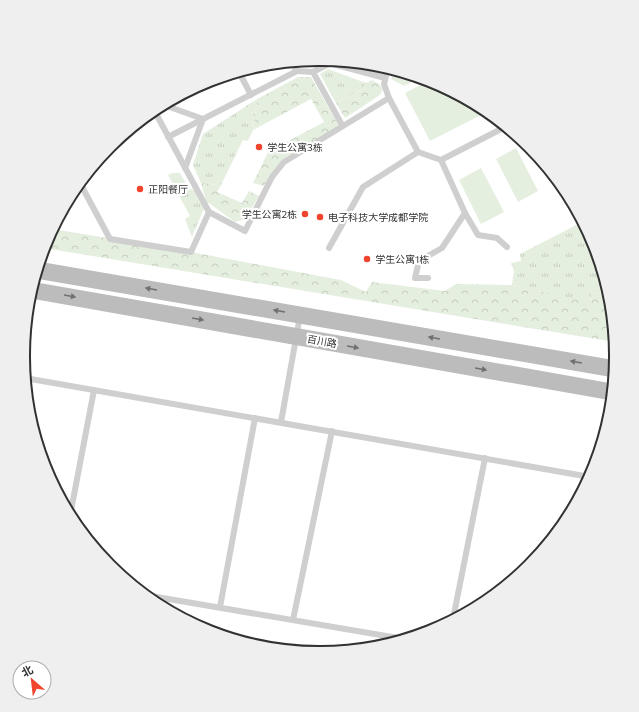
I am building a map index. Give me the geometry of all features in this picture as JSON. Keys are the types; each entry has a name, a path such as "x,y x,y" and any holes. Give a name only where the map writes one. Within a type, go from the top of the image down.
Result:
{"street":[{"path":"43,271 608,368"},
{"name":"百川路","path":"38,291 607,391"}],"lane":[{"path":"168,137 297,71 313,72 324,66"},
{"path":"354,69 385,78"},
{"path":"313,72 342,125"},
{"path":"386,74 384,84 389,98 418,152 441,160 500,130"},
{"path":"242,77 251,94"},
{"path":"157,116 209,212 245,231 272,177 284,162 342,125 389,98"},
{"path":"172,107 203,119"},
{"path":"185,168 203,119"},
{"path":"329,248 363,187 418,152"},
{"path":"441,160 465,213 478,235 497,238 507,247"},
{"path":"83,189 110,239 191,252 209,212"},
{"path":"428,278 415,278 419,261 442,248 465,213"},
{"path":"281,422 301,315"},
{"path":"31,379 583,476"},
{"path":"72,506 94,390"},
{"path":"220,607 255,418"},
{"path":"293,620 332,431"},
{"path":"454,612 485,458"},
{"path":"159,597 391,637"}],"green space":[{"path":"328,69 366,83 363,89 336,103 320,74"},
{"path":"392,76 412,82 404,86 391,79"},
{"path":"298,77 311,77 339,126 286,157 264,186 253,183 268,152 324,122 311,99 253,130 257,99"},
{"path":"372,80 379,84 383,89 380,95 345,118 336,103 363,89 366,83"},
{"path":"420,85 448,96 480,115 430,141 405,93"},
{"path":"257,99 253,130 248,141 243,140 221,185 201,183 193,165 203,134"},
{"path":"516,148 538,191 518,202 496,159"},
{"path":"481,168 504,212 481,224 459,180"},
{"path":"172,173 180,173 189,189 196,190 205,206 192,237 185,219 190,216 168,175"},
{"path":"201,183 221,185 217,192 242,203 249,191 259,196 245,219 235,222 206,201"},
{"path":"577,225 594,263 602,294 592,293 591,304 512,285 514,271 511,263 521,261 520,254"},
{"path":"59,230 191,252 341,280 366,292 372,282 445,291 456,284 512,285 591,303 592,293 602,294 607,318 608,341 50,249"}],"place":[{"name":"学生公寓3栋","path":"259,147"},
{"name":"正阳餐厅","path":"140,189"},
{"name":"学生公寓2栋","path":"305,214"},
{"name":"电子科技大学成都学院","path":"320,217"},
{"name":"学生公寓1栋","path":"367,259"}]}
